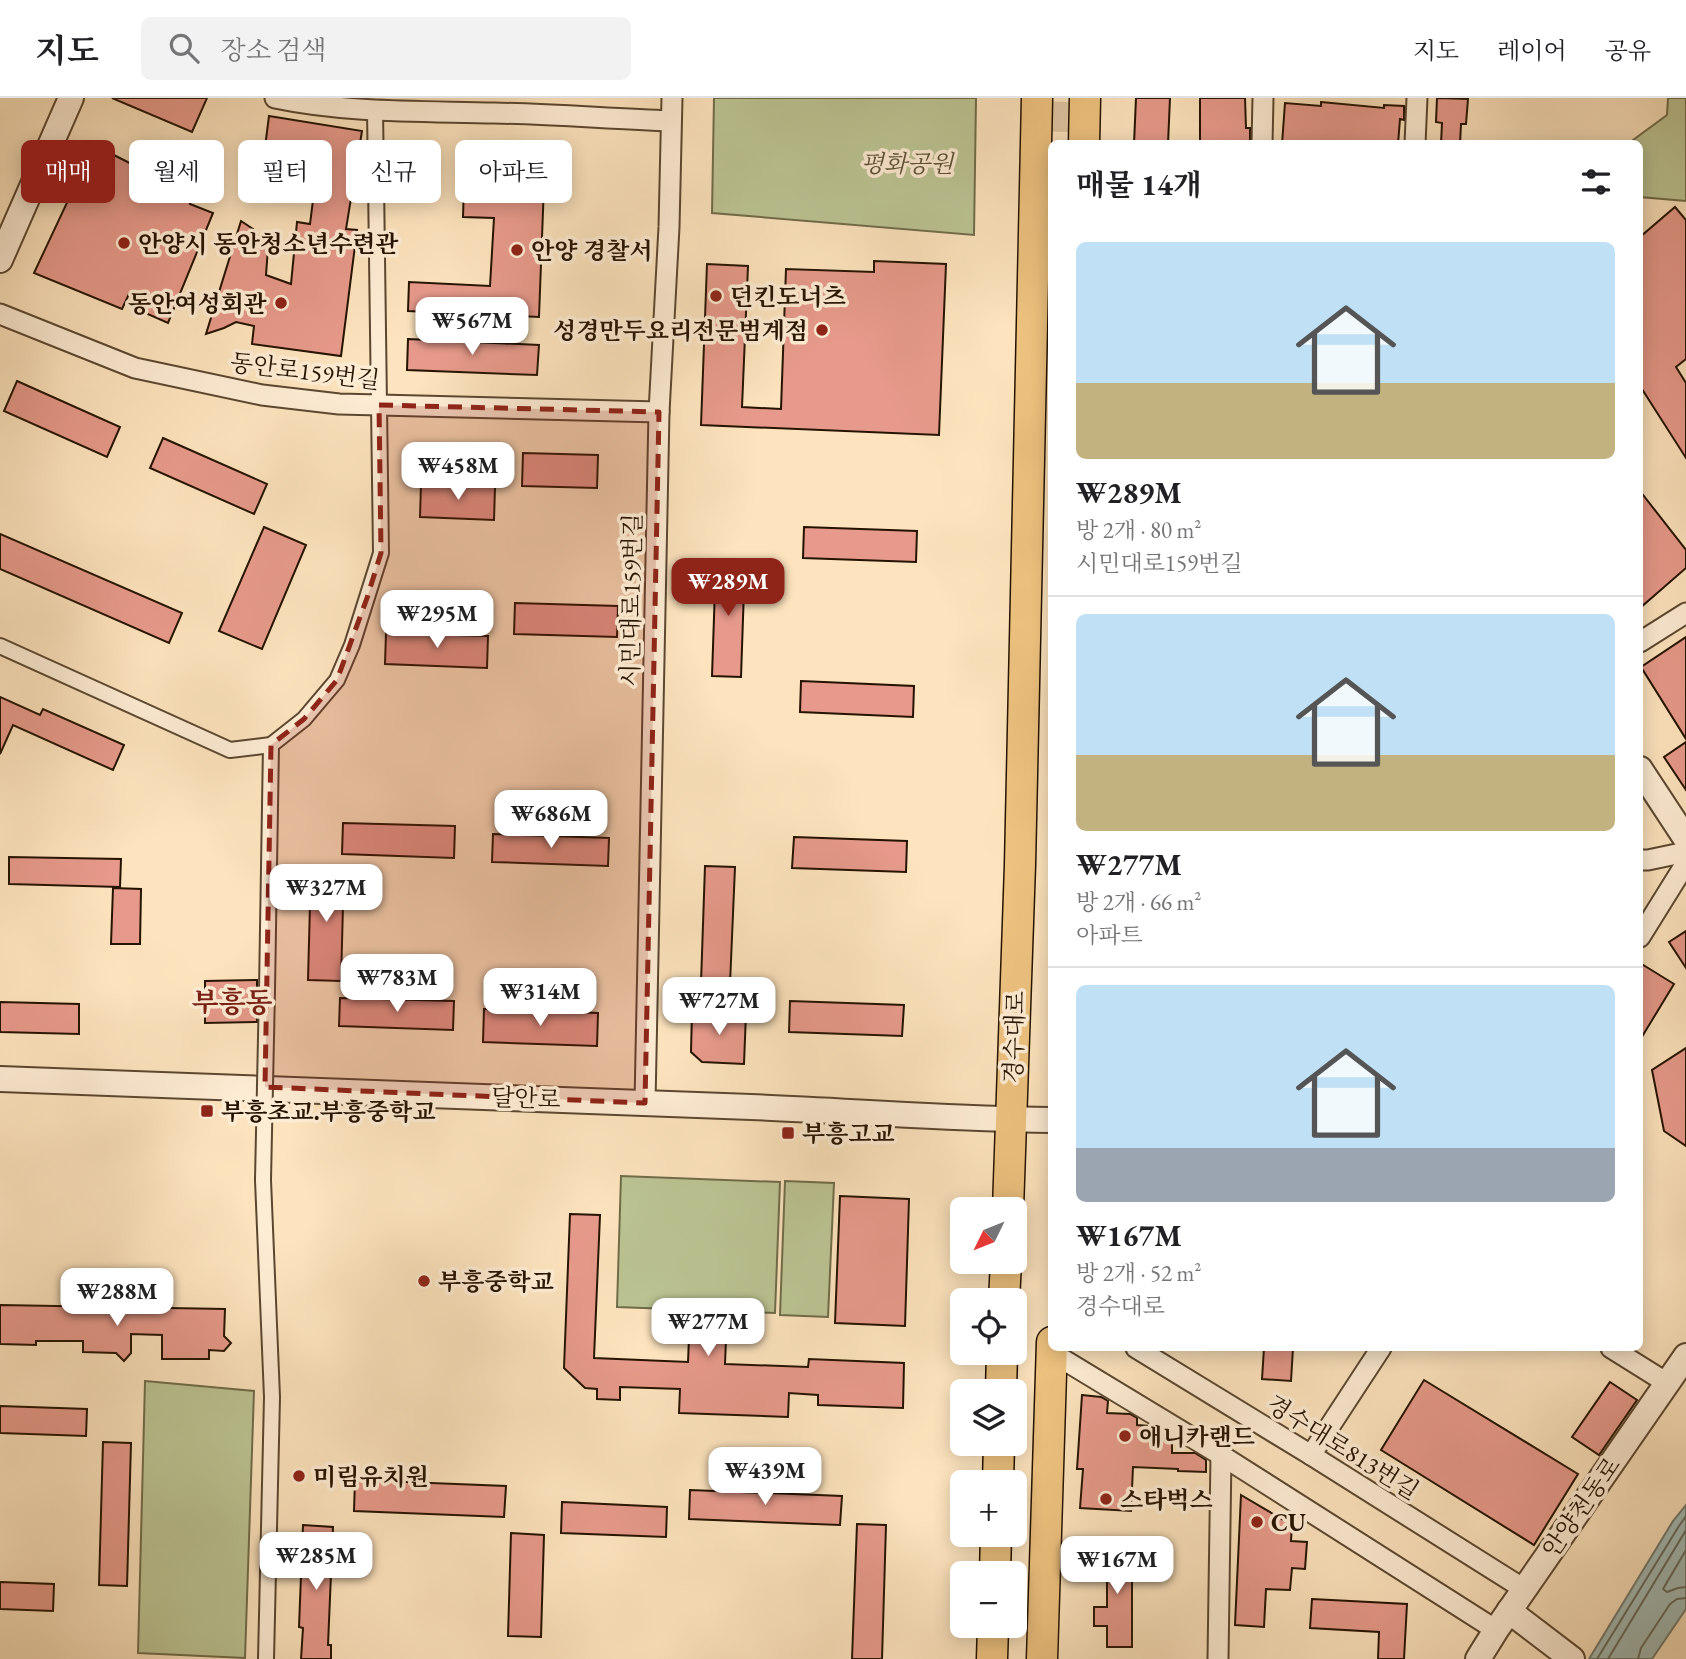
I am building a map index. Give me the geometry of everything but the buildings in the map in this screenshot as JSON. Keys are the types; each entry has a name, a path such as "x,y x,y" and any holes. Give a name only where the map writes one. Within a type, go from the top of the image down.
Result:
{"main road":[{"name":"경수대로","path":"1008,1197 1020,865 1037,98"},
{"name":"경수대로","path":"1067,138 1085,98"},
{"name":"경수대로","path":"1020,865 1048,475"},
{"path":"1042,1659 1052,1351"},
{"path":"992,1659 993,1638"}],"street":[{"path":"0,260 71,98"},
{"path":"275,98 303,104 375,109 671,121"},
{"name":"시민대로159번길","path":"645,1102 659,412 669,237 672,98"},
{"path":"1262,140 1263,98"},
{"path":"1415,140 1416,98"},
{"path":"0,646 230,750 271,745 304,719 337,680 352,645 381,553 375,109"},
{"name":"동안로159번길","path":"0,314 135,368 262,395 339,404 659,412"},
{"path":"1643,640 1686,612"},
{"path":"266,1659 272,1397 263,1180 271,745"},
{"path":"1643,774 1686,839"},
{"path":"1643,860 1686,852"},
{"path":"1643,932 1686,863"},
{"name":"달안로","path":"0,1079 645,1102 1048,1120"},
{"path":"1058,1351 1221,1455 1502,1621 1573,1659"},
{"name":"경수대로813번길","path":"1141,1351 1524,1589"},
{"path":"1311,1455 1379,1351"},
{"path":"1616,1351 1667,1383"},
{"name":"안양천동로","path":"1478,1659 1686,1356"},
{"path":"1218,1659 1221,1455"}],"highlighted area":[{"path":"379,405 659,412 645,1103 265,1087 271,745 304,719 337,680 367,598 381,553"}],"green space":[{"name":"평화공원","path":"714,98 976,98 974,235 712,213"},
{"path":"1668,98 1686,98 1686,201 1643,197 1643,140 1633,140 1667,115"},
{"path":"621,1176 780,1182 775,1313 617,1307"},
{"path":"785,1181 834,1183 828,1317 780,1315"},
{"path":"145,1381 254,1391 245,1658 138,1653"}],"water":[{"path":"1686,1505 1686,1609 1652,1659 1589,1659 1673,1521"}],"tunnel":[{"path":"1067,132 1068,98"}],"place":[{"name":"안양시 동안청소년수련관","path":"124,243"},
{"name":"안양 경찰서","path":"517,250"},
{"name":"던킨도너츠","path":"716,296"},
{"name":"동안여성회관","path":"281,303"},
{"name":"성경만두요리전문범계점","path":"822,330"},
{"name":"부흥초교.부흥중학교","path":"207,1111"},
{"name":"부흥고교","path":"788,1133"},
{"name":"부흥중학교","path":"424,1281"},
{"name":"애니카랜드","path":"1125,1436"},
{"name":"미림유치원","path":"299,1476"},
{"name":"스타벅스","path":"1106,1499"},
{"name":"CU","path":"1257,1522"}],"district":[{"name":"부흥동","path":"232,1002"}]}
